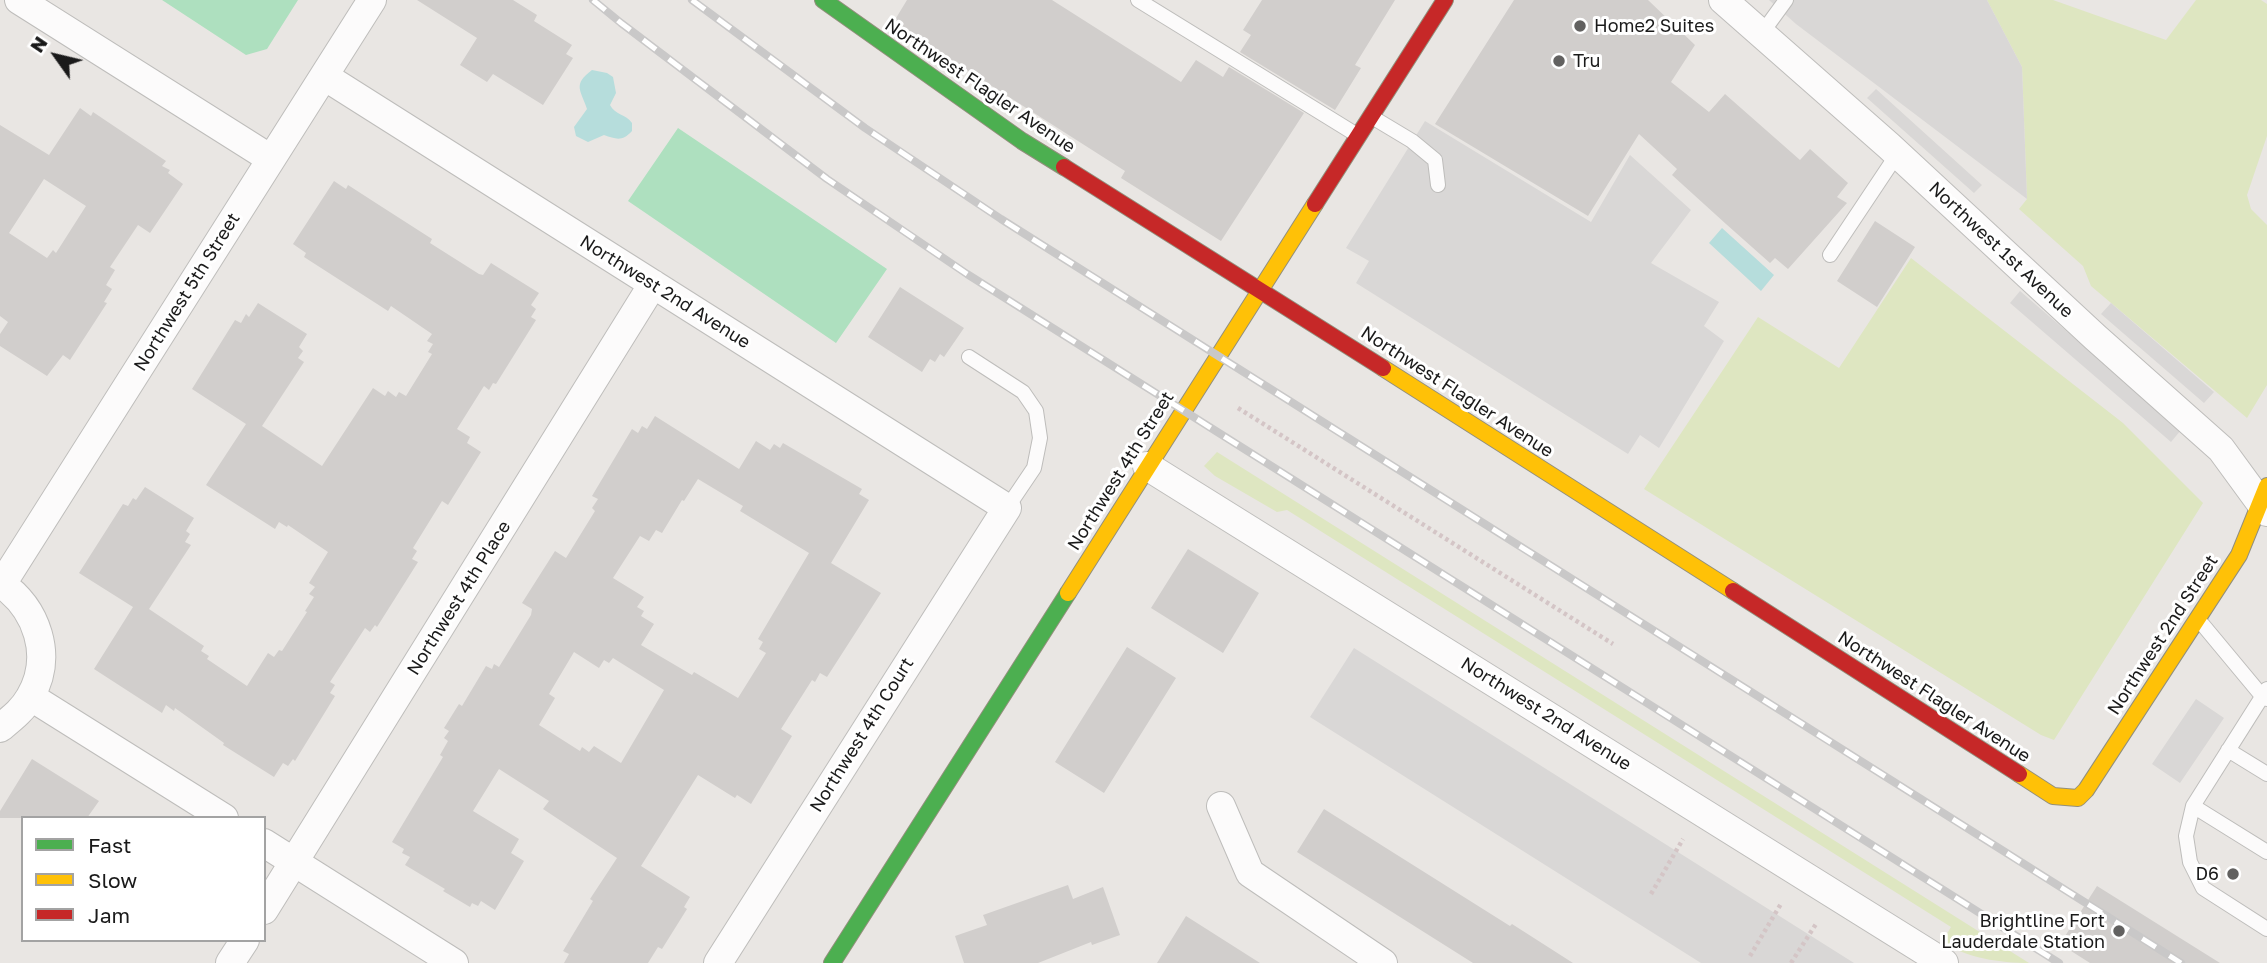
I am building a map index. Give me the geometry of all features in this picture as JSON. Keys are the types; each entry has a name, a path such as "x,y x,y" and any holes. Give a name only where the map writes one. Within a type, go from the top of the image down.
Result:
{"street":[{"path":"19,0 271,159"},
{"name":"Northwest 5th Street","path":"1,584 372,0"},
{"name":"Northwest Flagler Avenue","path":"823,0 1022,141 1307,318 2053,796 2078,798"},
{"name":"Northwest 4th Street","path":"832,963 1445,0"},
{"name":"Northwest 1st Avenue","path":"1723,0 1898,153 2095,337 2221,449 2265,500"},
{"name":"Northwest 2nd Avenue","path":"324,76 1007,508"},
{"name":"Northwest 4th Place","path":"266,907 653,284"},
{"name":"Northwest 2nd Avenue","path":"1147,466 1944,963"},
{"name":"Northwest 2nd Street","path":"2078,798 2086,790 2239,555 2265,500"},
{"name":"Northwest 4th Court","path":"718,963 1007,508"},
{"path":"0,728 17,715 31,697 40,673 41,647 35,622 21,600 1,584"},
{"path":"31,697 221,816"},
{"path":"1221,806 1250,873 1382,963"},
{"path":"266,844 454,963"},
{"path":"230,963 244,942"}],"lane":[{"path":"1138,0 1358,136"},
{"path":"1762,33 1786,0"},
{"path":"1371,116 1412,141 1435,160 1438,185"},
{"path":"1830,255 1898,153"},
{"path":"969,357 1023,392 1036,411 1040,438 1034,468 1007,508"},
{"path":"2198,618 2265,695 2193,806 2186,836 2190,862 2203,888 2267,929"},
{"path":"2228,750 2267,774"},
{"path":"2193,806 2267,852"}],"path":[{"path":"1238,408 1613,644"},
{"path":"1651,894 1683,839"},
{"path":"1750,956 1782,902"},
{"path":"1791,963 1816,924"}],"green space":[{"path":"162,0 298,0 267,49 246,55"},
{"path":"1987,0 2053,0 2166,40 2196,0 2261,0 2267,4 2267,136 2247,195 2251,209 2267,225 2267,385 2247,418 2091,286 2083,266 2019,209 2027,199 2022,67"},
{"path":"678,128 887,269 836,343 628,201"},
{"path":"1911,258 2123,423 2203,503 2054,740 2041,735 1644,489 1758,317 1839,368"},
{"path":"1217,452 2029,963 1984,959 1942,942 1951,927 1287,510 1277,512 1215,476 1204,466"}],"shaded area":[{"path":"1769,0 1987,0 2022,67 2027,199 1796,24"},
{"path":"1876,89 1982,185 1974,193 1867,98"},
{"path":"1425,121 1591,222 1630,155 1691,210 1651,263 1719,302 1704,326 1724,341 1659,448 1640,435 1628,454 1356,283 1369,261 1346,248"},
{"path":"2020,291 2181,430 2171,442 2010,303"},
{"path":"2111,303 2214,392 2204,403 2101,314"},
{"path":"1354,648 1854,963 1701,963 1310,717"},
{"path":"2196,699 2224,718 2180,783 2152,764"}],"water":[{"path":"592,70 613,77 616,93 610,105 632,123 632,131 625,137 604,135 588,142 576,136 574,127 587,109 580,84"},
{"path":"1722,228 1774,275 1761,291 1709,243"}],"building":[{"path":"417,0 513,0 537,15 534,21 572,45 566,54 573,58 543,105 493,74 487,82 460,65 477,38"},
{"path":"907,0 1052,0 1181,82 1196,60 1223,77 1229,67 1304,113 1221,241 1121,178 1125,171 893,23"},
{"path":"1262,0 1395,0 1355,65 1361,68 1335,110 1240,52 1251,35 1243,30"},
{"path":"1514,0 1648,0 1695,45 1671,82 1709,112 1725,94 1800,160 1810,149 1848,183 1837,197 1847,203 1788,269 1775,258 1770,263 1726,224 1672,175 1677,169 1639,134 1588,216 1435,124"},
{"path":"80,108 91,116 93,112 166,161 162,166 170,170 168,173 183,184 150,233 138,225 110,267 115,270 106,285 112,289 104,302 107,303 70,360 63,355 47,376 0,346 0,334 8,322 0,316 0,125 49,155","holes":["44,179 86,206 56,253 53,250 47,258 9,233"]},
{"path":"334,181 346,189 348,185 432,239 430,243 479,274 483,275 491,263 539,293 531,305 536,309 531,317 536,320 496,384 493,383 489,390 484,386 457,429 470,437 467,443 481,452 448,505 442,501 413,548 417,551 412,559 418,562 377,627 375,625 370,632 365,628 330,682 335,685 330,693 335,696 295,761 293,759 288,766 283,763 274,777 223,745 224,743 175,708 174,711 166,705 162,713 94,669 133,607 79,573 123,504 128,506 133,498 136,500 145,487 194,518 186,531 190,534 185,542 191,545 149,609 204,646 201,651 209,656 207,659 247,686 268,653 274,657 279,650 282,651 314,597 309,594 315,587 309,583 328,552 288,525 287,527 279,522 275,529 206,485 246,424 192,389 235,320 241,323 246,314 249,317 258,303 307,334 299,347 303,351 298,358 304,362 262,426 322,466 373,388 385,396 388,391 396,397 399,392 406,396 432,354 428,352 433,344 427,341 432,334 391,306 388,311 304,257 306,253 293,244"},
{"path":"1875,221 1915,247 1877,307 1837,281"},
{"path":"900,287 964,328 944,357 940,354 935,362 930,359 922,372 868,337"},
{"path":"655,416 739,469 756,441 770,450 774,444 780,448 783,443 862,489 859,494 869,500 831,563 881,593 827,677 820,673 815,682 812,680 781,729 792,736 751,804 737,795 735,798 698,775 641,866 690,897 684,907 687,909 662,949 658,947 648,963 564,963 569,954 563,951 593,901 590,899 617,858 543,809 549,801 499,769 473,811 519,839 511,853 524,861 495,910 481,901 478,906 472,903 470,907 443,891 445,889 405,865 410,857 402,853 404,849 392,842 443,757 440,755 448,741 444,738 449,731 444,728 459,704 462,706 486,666 492,669 494,664 499,667 531,615 532,609 522,603 555,551 566,558 595,511 592,508 598,499 592,496 632,429 638,433 642,426 647,429","holes":["698,479 743,506 740,511 809,553 758,639 763,642 759,649 766,653 738,698 641,645 654,624 641,616 644,611 637,607 644,597 613,578 640,536 649,541 656,530 662,533","574,652 599,668 604,660 609,663 613,658 664,690 621,763 594,746 589,752 582,747 580,751 539,725 555,698 549,694"]},
{"path":"1188,549 1259,593 1223,653 1151,608"},
{"path":"1127,647 1176,678 1104,793 1055,762"},
{"path":"32,759 99,801 88,816 0,818 0,811"},
{"path":"1324,809 1573,963 1473,963 1297,852"},
{"path":"1068,885 1073,899 1103,887 1120,935 1092,945 1091,942 1038,963 964,963 955,936 987,925 983,915"},
{"name":"Brightline Fort Lauderdale Station","path":"2097,886 2220,963 2090,963 2060,944"},
{"path":"1186,916 1260,963 1157,963"}],"railway":[{"path":"593,0 827,179 967,274 2059,963"},
{"path":"692,0 865,128 1001,219 2181,963"}],"traffic: fast":[{"path":"823,0 1022,141 1064,167"},
{"path":"832,963 1068,593"}],"traffic: slow":[{"path":"1068,593 1315,204"},
{"path":"1383,368 1733,591"},
{"path":"2019,774 2053,796 2078,798 2086,790 2239,555 2267,486"}],"traffic: jam":[{"path":"1315,204 1445,0"},
{"path":"1064,167 1383,368"},
{"path":"1733,591 2019,774"}],"place":[{"name":"Home2 Suites","path":"1580,26"},
{"name":"Tru","path":"1559,61"},
{"name":"D6","path":"2233,874"},
{"name":"Brightline Fort Lauderdale Station","path":"2119,931"}]}
